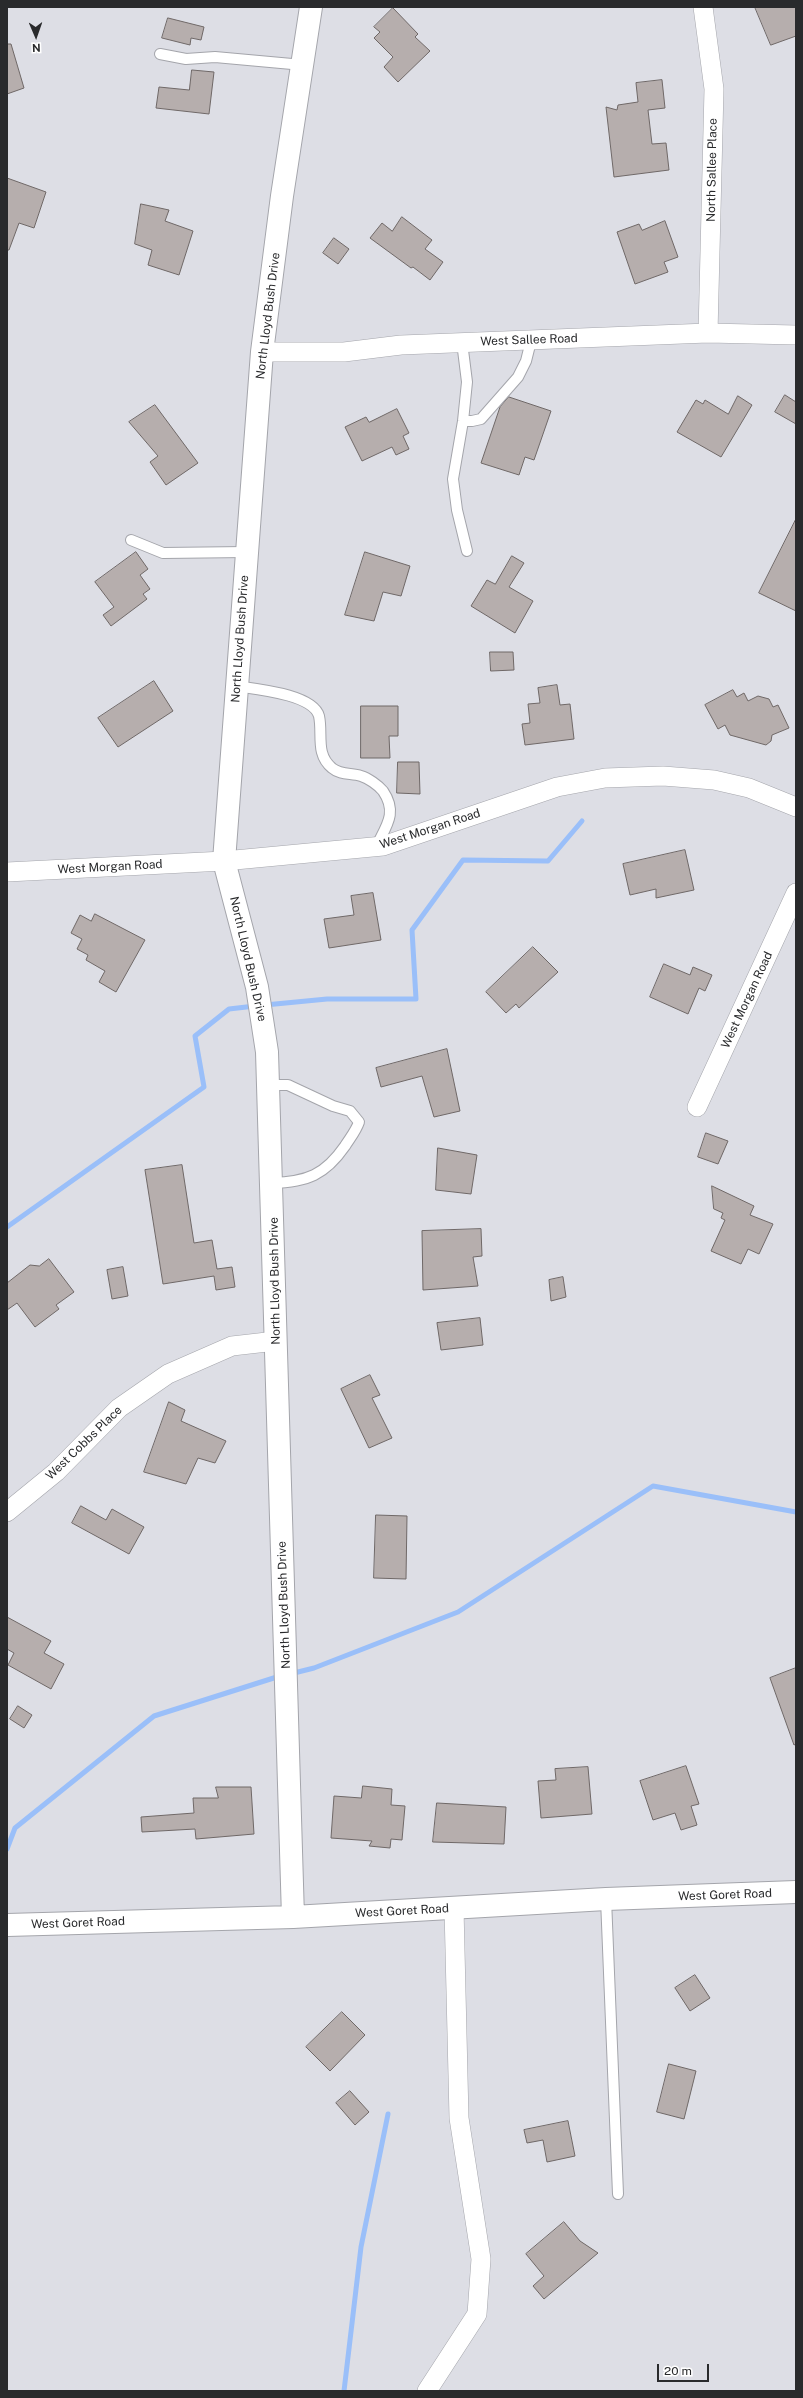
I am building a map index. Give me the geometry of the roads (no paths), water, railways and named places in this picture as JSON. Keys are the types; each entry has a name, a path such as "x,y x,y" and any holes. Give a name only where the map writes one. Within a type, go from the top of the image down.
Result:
{"street":[{"name":"North Lloyd Bush Drive","path":"294,1917 269,1085 260,1002 224,860 262,352 282,196 311,7"},
{"name":"North Sallee Place","path":"703,7 714,89 708,333"},
{"name":"West Sallee Road","path":"262,352 344,352 401,345 708,333 796,335"},
{"name":"West Morgan Road","path":"7,872 224,860 376,847 557,787 605,778 663,776 714,780 749,788 796,807"},
{"name":"West Morgan Road","path":"697,1107 796,893"},
{"name":"West Cobbs Place","path":"7,1512 56,1472 119,1408 168,1374 232,1346 276,1341"},
{"name":"West Goret Road","path":"7,1925 294,1917 606,1899 796,1892"},
{"path":"433,2388 477,2314 481,2259 459,2118 454,1908"}],"lane":[{"path":"160,54 186,59 215,57 302,65"},
{"path":"463,421 472,422 481,419 518,378 526,361 531,341"},
{"path":"462,342 467,382 463,421 453,479 457,510 467,551"},
{"path":"131,540 163,553 246,552"},
{"path":"236,686 272,691 310,705 319,715 319,742 323,755 332,768 345,774 361,776 379,787 390,802 390,818 376,847"},
{"path":"269,1085 288,1085 333,1106 350,1111 359,1122 338,1156 324,1169 310,1178 295,1182 272,1183"},
{"path":"606,1899 618,2194"}],"waterway":[{"path":"265,1005 327,999 416,999 412,930 463,860 548,861 582,821"},
{"path":"7,1227 204,1087 195,1036 229,1009 255,1006"},
{"path":"290,1674 314,1668 458,1612 653,1486 796,1512"},
{"path":"7,1849 15,1828 154,1716 280,1676"},
{"path":"344,2391 361,2247 388,2114"}]}
